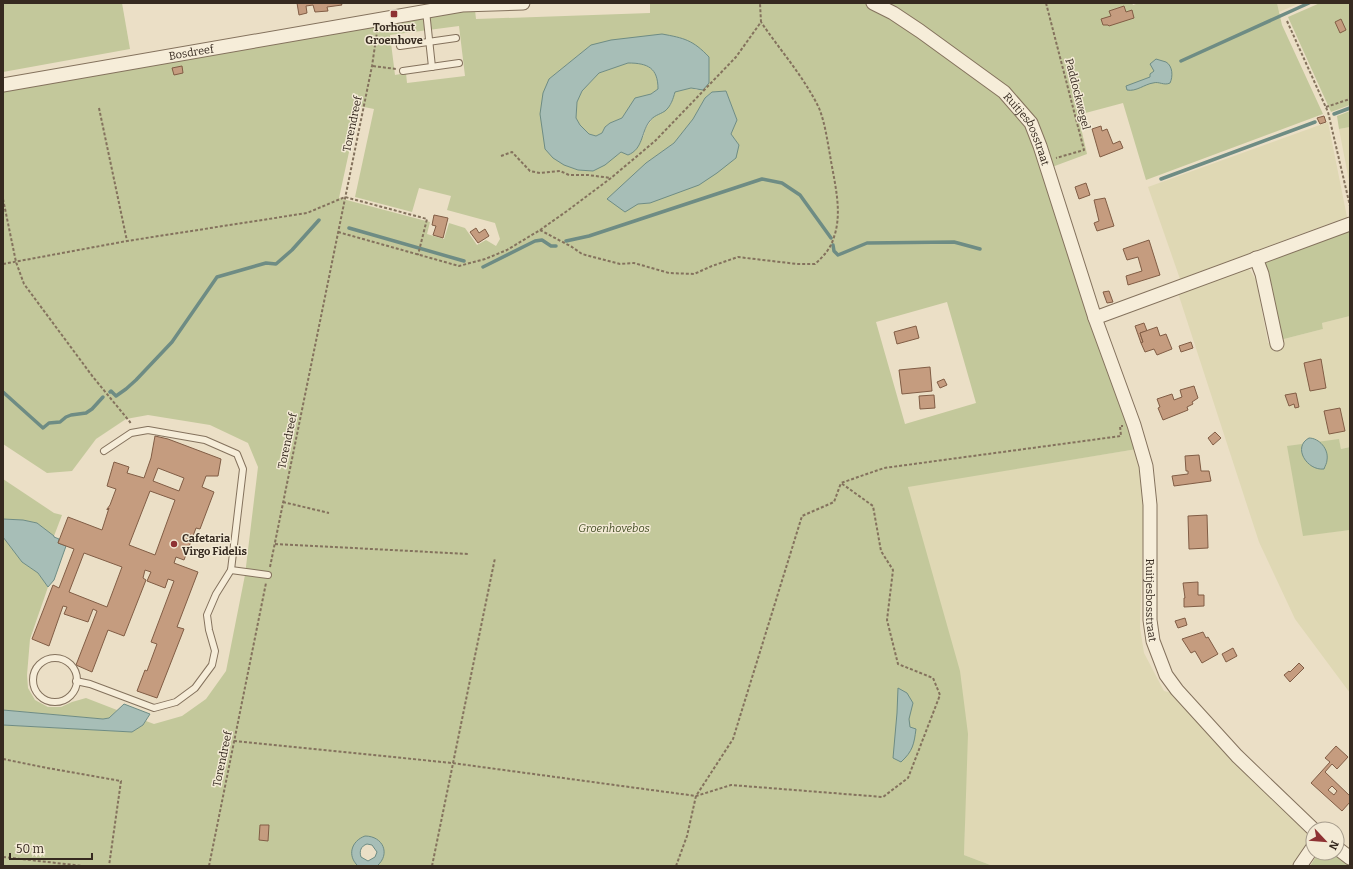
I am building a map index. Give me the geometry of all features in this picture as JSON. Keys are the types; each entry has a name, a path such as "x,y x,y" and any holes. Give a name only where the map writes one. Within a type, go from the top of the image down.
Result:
{"street":[{"path":"378,19 462,5 523,3"},
{"name":"Ruitjesbosstraat","path":"873,3 893,13 913,26 1004,92 1031,124 1045,161 1095,318 1134,425 1146,466 1150,505 1150,620 1153,641 1166,675 1177,690 1237,756 1305,821"},
{"name":"Bosdreef","path":"3,85 378,19"},
{"path":"1095,318 1350,224"},
{"path":"1256,258 1262,274 1277,344"}],"lane":[{"path":"426,11 432,66"},
{"path":"400,46 456,38"},
{"path":"403,71 459,63"},
{"path":"76,681 90,684 154,708 176,702 195,688 212,665 215,651 209,630 207,615 216,594 231,570 243,469 237,454 205,440 148,430 131,433 104,451"},
{"path":"231,570 268,575"},
{"path":"52,658 61,659 70,664 75,672 76,681 74,691 68,697 60,701 49,701 39,695 34,687 33,676 37,667 44,661 52,658"}],"path":[{"path":"540,230 582,254 620,264 634,263 669,273 694,274 738,257 797,264 815,264 824,256 830,248 834,238 837,212 834,180 824,124 819,108 810,92 761,22 760,3"},
{"name":"Paddockwegel","path":"1045,161 1084,150 1046,3"},
{"name":"Torendreef","path":"209,866 372,66 378,19"},
{"path":"1287,21 1326,107 1350,206"},
{"path":"338,232 459,266 485,259 507,250 540,230 610,178 654,141 736,57 761,22"},
{"path":"372,66 403,71"},
{"path":"1326,107 1350,99"},
{"path":"99,108 127,241"},
{"path":"501,156 512,152 530,170 540,173 560,171 569,174 610,178"},
{"path":"3,264 127,241 307,213 345,197 427,219 418,255"},
{"path":"3,199 16,262 24,284 93,377 130,422 131,433"},
{"path":"841,483 884,468 1121,436 1120,426 1134,425"},
{"path":"234,741 452,763 696,796 731,785 883,797 908,778 940,695 933,678 898,664 887,620 893,570 882,551 873,506 841,483"},
{"path":"676,866 687,836 696,796 733,739 802,516 834,502 841,483"},
{"path":"283,502 329,513"},
{"path":"275,544 469,554"},
{"path":"432,866 495,558"},
{"path":"3,758 42,767 121,781 109,866"},
{"path":"3,857 83,866"}],"shaded area":[{"path":"1277,3 1300,3 1279,12"},
{"path":"1328,122 1347,217 1180,279 1148,187"},
{"path":"1350,127 1350,186 1339,129"},
{"path":"1241,267 1250,270 1256,280 1268,343 1323,329 1322,323 1350,316 1350,447 1341,449 1339,440 1303,535 1350,530 1350,693 1295,619 1259,542 1178,293"},
{"path":"1137,449 1144,501 1140,627 1144,653 1164,691 1172,693 1305,829 1305,851 1295,866 993,866 964,855 965,814 908,486"}],"green space":[{"path":"3,3 122,3 130,49 3,72"},
{"name":"Groenhovebos","path":"1132,3 1133,5 1139,3 1277,3 1282,25 1323,114 1146,180 1123,103 1078,115 1087,154 1052,167 1137,449 908,487 960,671 968,734 964,855 993,866 377,866 384,856 383,846 365,836 354,862 358,866 3,866 3,725 132,732 143,725 146,721 154,724 182,716 206,699 226,671 245,575 258,467 248,443 210,425 148,415 126,419 96,439 72,471 47,473 3,444 3,90 463,10 475,10 476,19 650,13 650,4","holes":["459,26 465,76 407,83 406,73 395,75 390,35","591,45 709,83 697,90 691,88 675,92 671,104 665,110 654,116 646,128 643,137 628,155 622,152 593,171 578,170 564,165 549,79","726,91 737,120 731,134 739,145 650,203 638,204 608,199 646,163 674,143 693,119 705,98 712,92","359,106 374,109 355,197 412,212 419,188 451,196 447,210 495,223 500,239 496,246 486,240 477,245 465,228 449,223 444,239 427,234 430,222 339,198","947,302 976,403 905,424 876,322"]},
{"path":"1320,3 1350,3 1350,105 1331,112 1288,17"},
{"path":"628,63 641,64 650,68 656,76 658,89 651,94 635,99 622,118 610,123 605,127 602,133 596,136 589,134 580,125 576,118 577,102 582,91 599,73"},
{"path":"1350,111 1350,127 1339,129 1337,116"},
{"path":"1350,227 1350,316 1322,323 1323,329 1280,340 1261,259"},
{"path":"1339,439 1341,449 1350,447 1350,530 1303,536 1287,446"},
{"path":"3,479 54,513 62,515 54,536 37,523 23,520 3,519"},
{"path":"3,537 22,562 38,573 48,587 30,639 27,675 28,688 35,700 48,707 61,707 86,698 117,710 109,718 103,719 3,710"},
{"path":"1313,861 1345,861 1350,865 1350,866 1310,866"}],"water":[{"path":"662,34 693,43 709,57 709,83 703,90 691,88 675,92 672,102 667,109 655,116 646,126 639,145 633,152 628,155 621,152 605,165 593,171 578,170 564,165 553,158 545,149 540,114 543,93 549,79 591,45 611,40","holes":["628,63 646,66 654,72 658,82 658,89 651,94 635,98 622,118 610,123 605,127 602,133 596,136 589,134 580,125 576,118 577,102 582,91 599,73"]},
{"path":"1156,59 1166,62 1170,66 1172,78 1170,83 1155,83 1134,90 1127,90 1126,86 1150,77 1150,74 1154,71 1150,64"},
{"path":"726,91 737,120 731,134 739,145 736,158 699,185 650,203 638,204 625,212 607,199 646,163 674,143 693,119 705,98 712,92"},
{"path":"1309,438 1313,438 1320,442 1325,448 1327,462 1324,469 1318,469 1312,466 1304,458 1302,447 1304,442"},
{"path":"3,519 23,520 37,523 54,537 59,539 58,543 66,546 54,580 48,587 38,573 22,562 3,537"},
{"path":"898,688 907,693 913,703 909,719 910,727 916,729 912,747 901,762 893,758"},
{"path":"124,704 150,714 143,725 132,732 3,725 3,710 103,719 109,718"},
{"path":"365,836 371,837 380,842 383,846 384,856 377,866 358,866 352,858 352,849 356,841","holes":["365,845 372,845 377,852 375,857 368,861 361,857 360,851"]}],"building":[{"path":"297,3 341,3 342,5 327,7 328,11 315,12 313,5 306,6 307,13 299,15"},
{"path":"1124,6 1126,12 1132,10 1134,18 1109,26 1103,25 1101,19 1111,16 1109,11"},
{"path":"1341,19 1346,30 1340,33 1335,22"},
{"path":"182,66 183,73 174,75 172,68"},
{"path":"1324,116 1326,122 1320,124 1317,118"},
{"path":"1101,126 1102,131 1107,129 1113,144 1120,141 1123,148 1100,157 1092,129"},
{"path":"1086,183 1090,195 1079,199 1075,187"},
{"path":"1105,198 1114,226 1097,231 1094,223 1099,221 1094,200"},
{"path":"434,215 448,218 443,238 433,235 436,226 432,225"},
{"path":"476,228 479,233 485,229 489,236 478,243 470,232"},
{"path":"1149,240 1160,275 1128,285 1126,276 1142,271 1138,257 1127,260 1123,249"},
{"path":"1109,291 1113,302 1107,303 1103,292"},
{"path":"1144,323 1147,331 1140,333 1143,342 1141,343 1135,326"},
{"path":"916,326 919,338 897,344 894,332"},
{"path":"1157,327 1160,336 1166,334 1172,349 1157,355 1154,349 1145,352 1141,343 1143,342 1140,333"},
{"path":"1191,342 1193,348 1181,352 1179,346"},
{"path":"1321,359 1326,388 1310,391 1304,363"},
{"path":"930,367 932,391 902,394 899,370"},
{"path":"944,379 947,385 940,388 937,382"},
{"path":"1194,386 1198,398 1192,402 1193,404 1187,407 1188,410 1163,420 1158,408 1160,407 1157,399 1172,394 1174,400 1182,397 1180,390"},
{"path":"1296,393 1299,407 1295,408 1294,404 1289,406 1285,395"},
{"path":"934,395 935,408 920,409 919,396"},
{"path":"1340,408 1345,431 1329,434 1324,411"},
{"path":"1215,432 1221,438 1213,445 1208,438"},
{"path":"155,436 168,439 221,459 218,476 206,476 202,487 214,492 200,529 196,528 184,560 176,557 174,563 198,572 177,627 184,629 157,698 137,691 145,670 147,671 157,644 151,642 174,581 168,579 165,588 147,581 151,572 145,570 143,578 146,580 124,636 108,630 92,672 76,665 97,611 93,609 88,622 64,614 67,607 63,606 49,646 32,639 53,585 59,588 74,549 58,543 68,517 102,530 109,508 107,509 116,489 107,486 114,462 129,467 127,473 144,478 151,458","holes":["158,468 184,478 179,491 153,481","150,491 175,500 155,555 129,545","84,553 122,567 107,607 69,592"]},
{"path":"1199,455 1201,471 1209,471 1211,481 1174,486 1172,476 1188,474 1188,471 1186,471 1185,456"},
{"path":"1207,515 1208,548 1189,549 1188,516"},
{"path":"1198,582 1198,595 1204,595 1204,606 1184,607 1185,598 1183,583"},
{"path":"1185,618 1187,625 1178,628 1175,621"},
{"path":"1203,632 1206,638 1208,637 1218,654 1202,663 1195,651 1191,653 1182,639"},
{"path":"1233,648 1237,656 1226,662 1222,654"},
{"path":"1299,663 1304,668 1290,682 1284,675 1289,671 1290,672"},
{"path":"1336,746 1348,757 1337,769 1332,764 1325,772 1350,796 1350,802 1342,811 1311,783 1330,762 1325,758","holes":["1332,786 1337,791 1334,795 1328,790"]},
{"path":"260,825 269,825 268,841 259,840"}],"waterway":[{"path":"1181,61 1309,3"},
{"path":"1334,114 1350,108"},
{"path":"1161,179 1315,122"},
{"path":"566,241 589,236 762,179 782,183 800,195 831,238"},
{"path":"110,392 111,391 116,396 126,389 172,342 217,277 266,263 276,264 292,250 319,220"},
{"path":"349,228 464,261"},
{"path":"483,267 535,241 542,240 551,246 556,246"},
{"path":"833,245 834,251 838,255 867,243 954,242 980,249"},
{"path":"3,392 43,428 49,423 60,422 71,415 86,413 103,397"}],"place":[{"name":"Torhout Groenhove","path":"394,14"},
{"name":"Cafetaria Virgo Fidelis","path":"174,544"}]}
